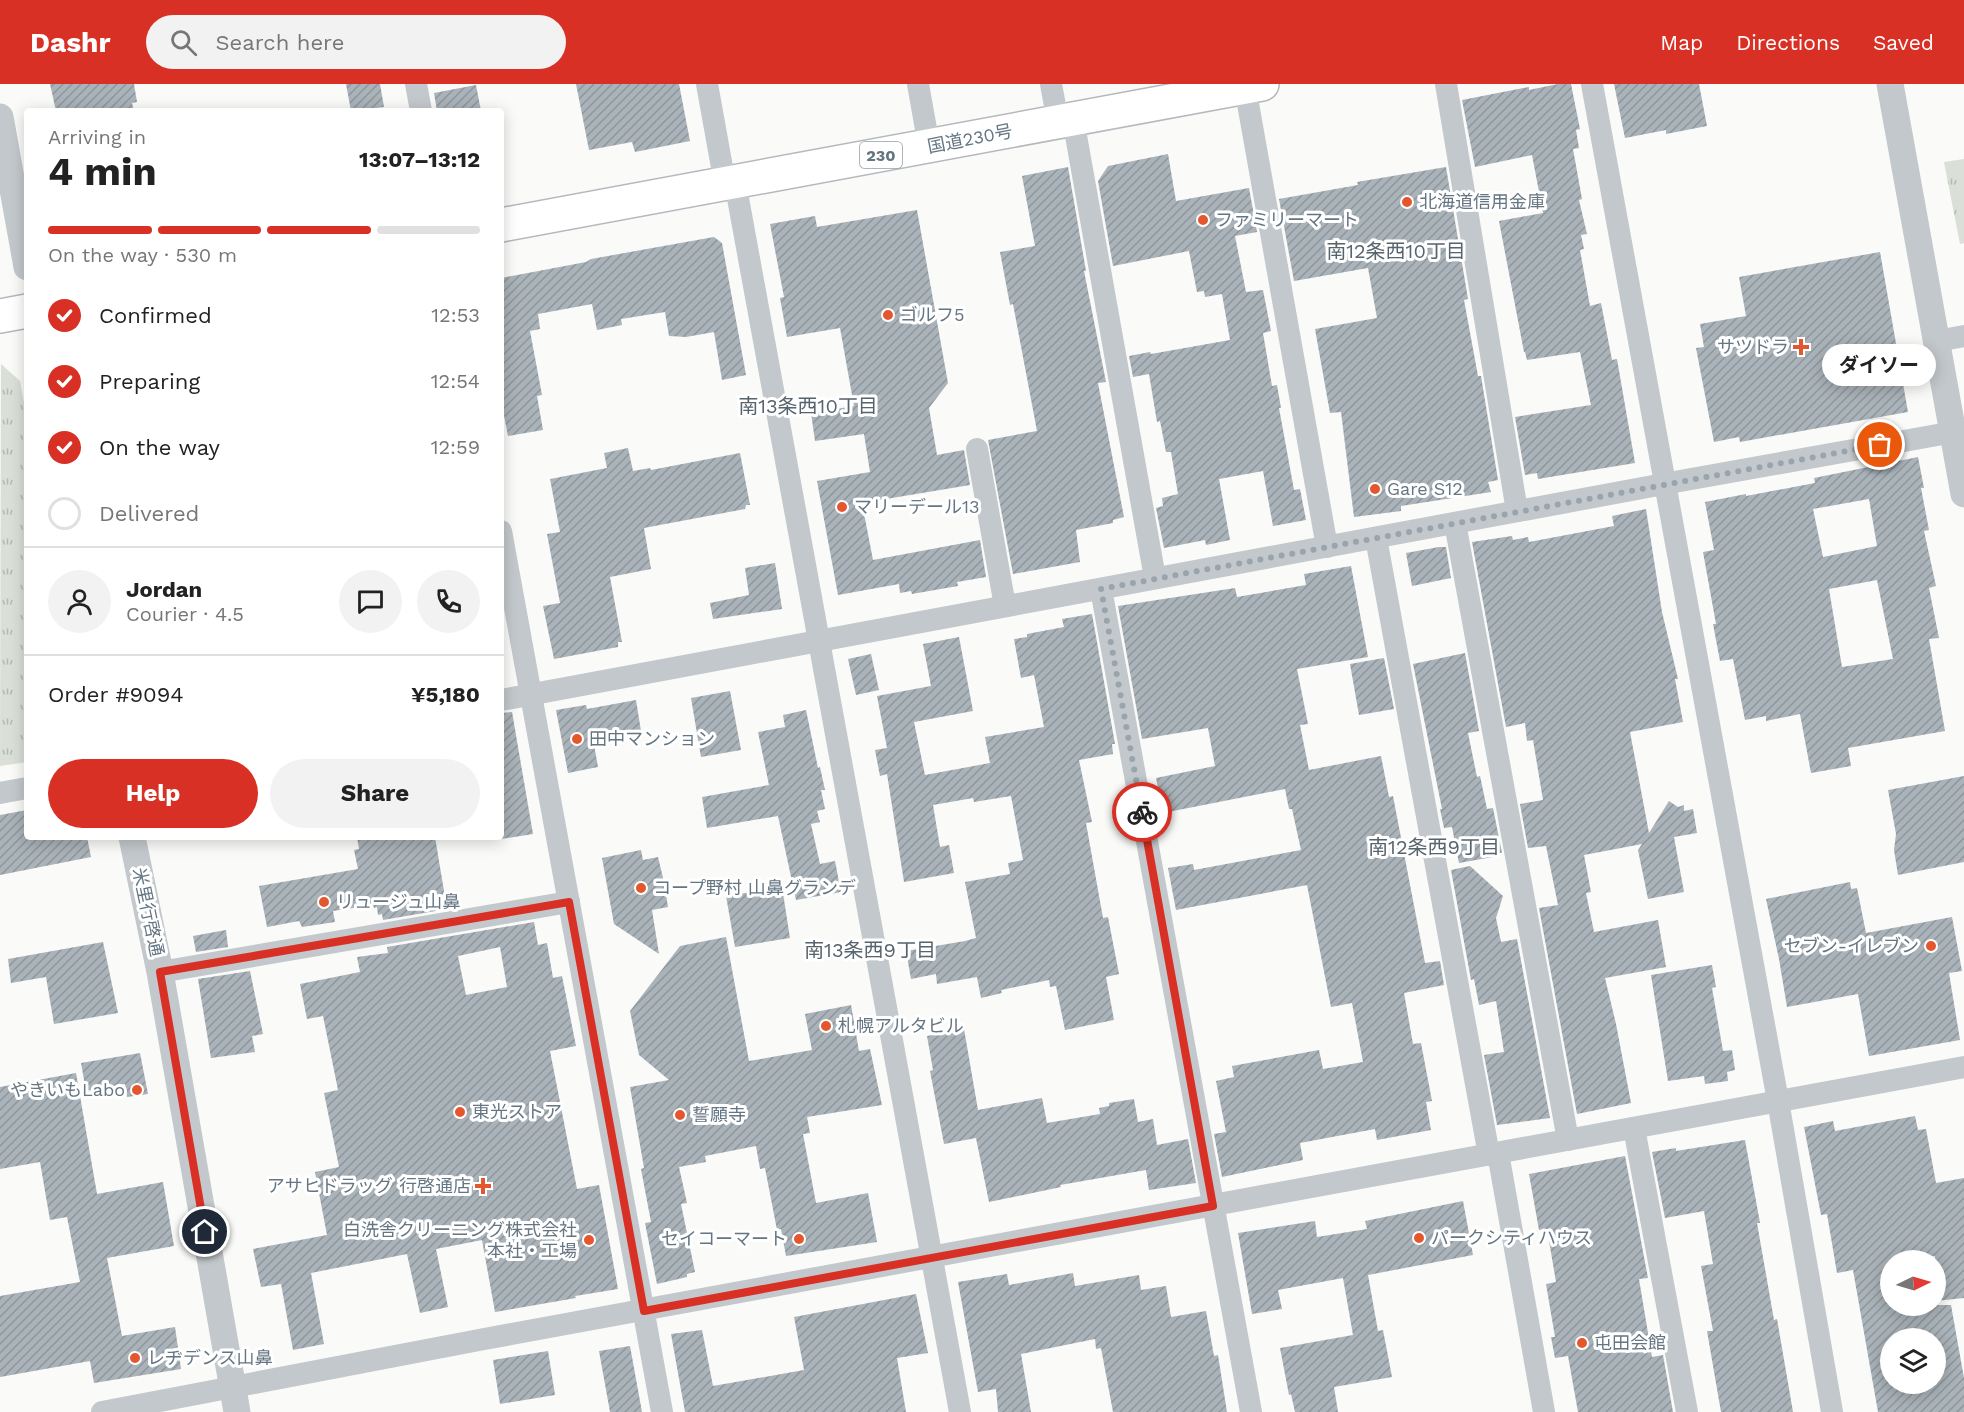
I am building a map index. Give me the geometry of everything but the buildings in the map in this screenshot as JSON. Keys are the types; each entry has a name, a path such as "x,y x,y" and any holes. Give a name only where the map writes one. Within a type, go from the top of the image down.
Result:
{"highway":[{"name":"国道230号","path":"504,224 1253,86"},
{"path":"0,316 24,312"}],"street":[{"path":"416,84 420,108"},
{"path":"707,84 730,183 819,641 960,1412"},
{"path":"918,84 929,146"},
{"path":"1051,84 1066,121 1155,578"},
{"path":"1446,84 1517,511"},
{"path":"1592,84 1778,1101 1832,1412"},
{"path":"1890,84 1964,494"},
{"path":"1253,86 1327,547"},
{"path":"0,117 24,250"},
{"path":"1937,340 1964,336"},
{"path":"504,699 1953,432"},
{"path":"976,449 1005,606"},
{"path":"1455,523 1569,1140"},
{"path":"1376,537 1544,1412"},
{"path":"504,547 662,1412"},
{"path":"1101,589 1251,1412"},
{"path":"0,793 24,789"},
{"name":"米里行啓通","path":"133,840 160,972 235,1400"},
{"path":"160,972 569,902"},
{"path":"102,1412 235,1400 467,1342 1964,1067"},
{"path":"1634,1128 1687,1412"}],"green space":[{"path":"1964,159 1964,243 1960,244 1944,162"},
{"path":"1,364 20,381 24,403 24,762 0,766"}],"way so far":[{"path":"1142,812 1101,589 1880,445"}],"place":[{"name":"北海道信用金庫","path":"1407,202"},
{"name":"ファミリーマート","path":"1203,220"},
{"name":"ゴルフ5","path":"888,315"},
{"name":"サツドラ","path":"1801,347"},
{"name":"ダイソー","path":"1880,445"},
{"name":"Gare S12","path":"1375,489"},
{"name":"マリーデール13","path":"842,507"},
{"name":"田中マンション","path":"577,739"},
{"name":"コープ野村 山鼻グランデ","path":"641,888"},
{"name":"リュージュ山鼻","path":"324,902"},
{"name":"セブン-イレブン","path":"1931,946"},
{"name":"札幌アルタビル","path":"826,1026"},
{"name":"やきいもLabo","path":"137,1090"},
{"name":"東光ストア","path":"460,1112"},
{"name":"誓願寺","path":"680,1115"},
{"name":"アサヒドラッグ 行啓通店","path":"483,1186"},
{"name":"パークシティハウス","path":"1419,1238"},
{"name":"セイコーマート","path":"799,1239"},
{"name":"白洗舎クリーニング株式会社 本社・工場","path":"589,1240"},
{"name":"屯田会館","path":"1582,1343"},
{"name":"レヂデンス山鼻","path":"135,1358"}],"district":[{"name":"南12条西10丁目","path":"1396,251"},
{"name":"南13条西10丁目","path":"808,406"},
{"name":"南12条西9丁目","path":"1434,847"},
{"name":"南13条西9丁目","path":"870,950"}],"route":[{"path":"205,1232 160,972 569,902 644,1311 1213,1206 1142,812"}]}
